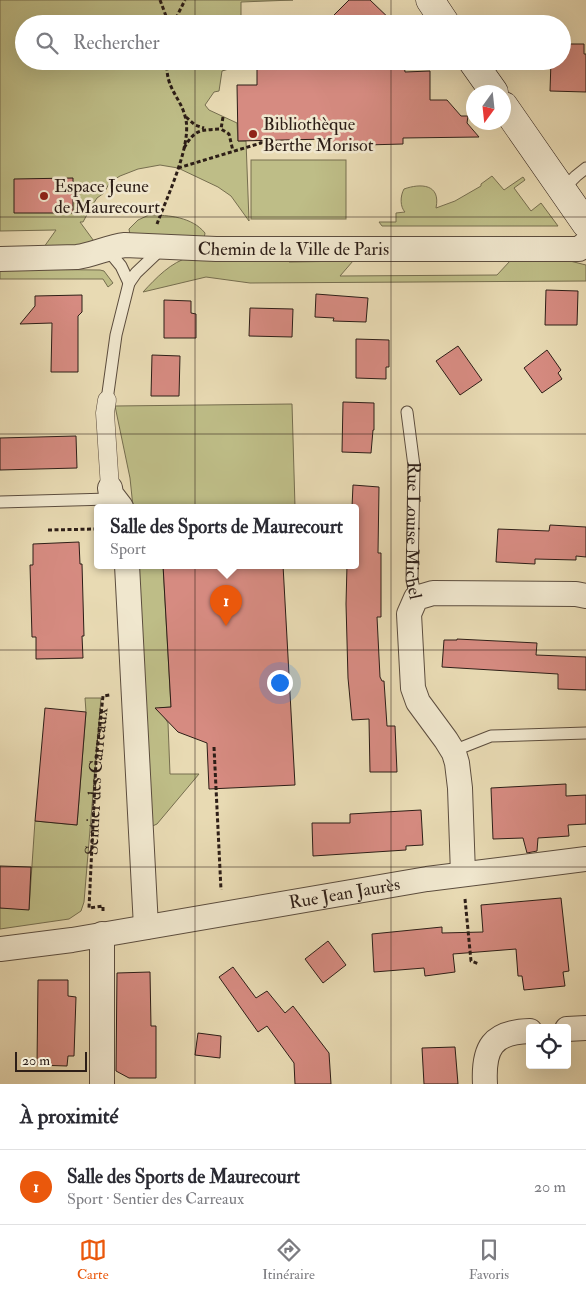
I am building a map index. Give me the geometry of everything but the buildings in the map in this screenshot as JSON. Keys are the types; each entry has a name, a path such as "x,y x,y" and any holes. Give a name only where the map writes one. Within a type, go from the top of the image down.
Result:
{"main road":[{"path":"430,0 440,15"},
{"path":"478,70 489,85"},
{"path":"511,116 586,224"}],"street":[{"name":"Chemin de la Ville de Paris","path":"0,259 77,258 125,245 216,249 578,248 586,243"},
{"path":"107,400 105,413 115,498"},
{"name":"Sentier des Carreaux","path":"127,569 146,926"},
{"name":"Rue Louise Michel","path":"416,598 433,592 576,594 586,596"},
{"path":"416,598 410,614 413,688 418,702 454,753 457,763 460,788 463,874"},
{"name":"Rue Jean Jaurès","path":"0,948 102,934 463,874 586,860"},
{"path":"102,934 102,1084"},
{"path":"571,1029 586,1028"},
{"path":"485,1084 484,1066 488,1050 507,1034 526,1032"}],"lane":[{"path":"562,190 586,168"},
{"path":"107,400 116,335 129,283 136,273 157,252 153,246"},
{"path":"107,249 121,266 129,283"},
{"name":"Rue Louise Michel","path":"407,412 414,466 412,580 416,598"},
{"path":"0,502 115,498"},
{"path":"454,753 463,747 491,736 586,733"}],"path":[{"path":"160,0 166,15"},
{"path":"178,15 185,0"},
{"path":"168,70 169,83 184,113 195,126 209,130"},
{"path":"153,246 183,150 187,127 184,113"},
{"path":"221,129 224,117"},
{"path":"183,150 192,135 198,131 221,129 229,134 233,151"},
{"path":"178,168 261,143 261,140"},
{"path":"48,530 94,529"},
{"name":"Sentier des Carreaux","path":"102,934 103,906 89,908 96,760 103,696 116,695"},
{"path":"214,747 219,878 223,913"},
{"path":"463,874 470,961 479,964"}],"shaded area":[{"path":"0,0 293,0 241,2 241,15 15,15 15,70 225,70 222,71 219,91 214,92 205,105 209,110 237,123 238,141 246,141 249,221 231,196 218,187 178,168 160,165 138,169 120,176 110,182 104,193 97,198 83,222 80,222 99,248 39,254 56,230 0,231"},
{"path":"251,160 346,160 346,219 251,219"},
{"path":"492,176 504,190 523,177 525,180 514,188 531,211 541,203 558,226 382,226 379,222 396,222 396,213 405,212 401,201 404,189 417,186 428,187 436,194 436,208 455,201 481,186"},
{"path":"149,215 172,216 194,223 205,233 204,239 130,235 129,229 138,220"},
{"path":"190,257 286,259 289,262 353,261 340,276 497,275 510,261 570,261 586,265 586,281 250,283 206,277 143,292 170,267"},
{"path":"0,269 100,270 104,271 113,283 108,287 103,279 0,279"},
{"path":"292,404 295,504 133,504 130,478 115,406"},
{"path":"136,569 163,569 171,707 159,708 168,723 170,774 199,774 157,824 148,828"},
{"path":"85,698 101,698 84,902 81,911 69,919 0,929 0,908 29,909 35,821 77,825 86,712"}],"place":[{"name":"Bibliothèque Berthe Morisot","path":"253,134"},
{"name":"Espace Jeune de Maurecourt","path":"44,196"},
{"name":"Salle des Sports de Maurecourt","path":"226,626"}]}
